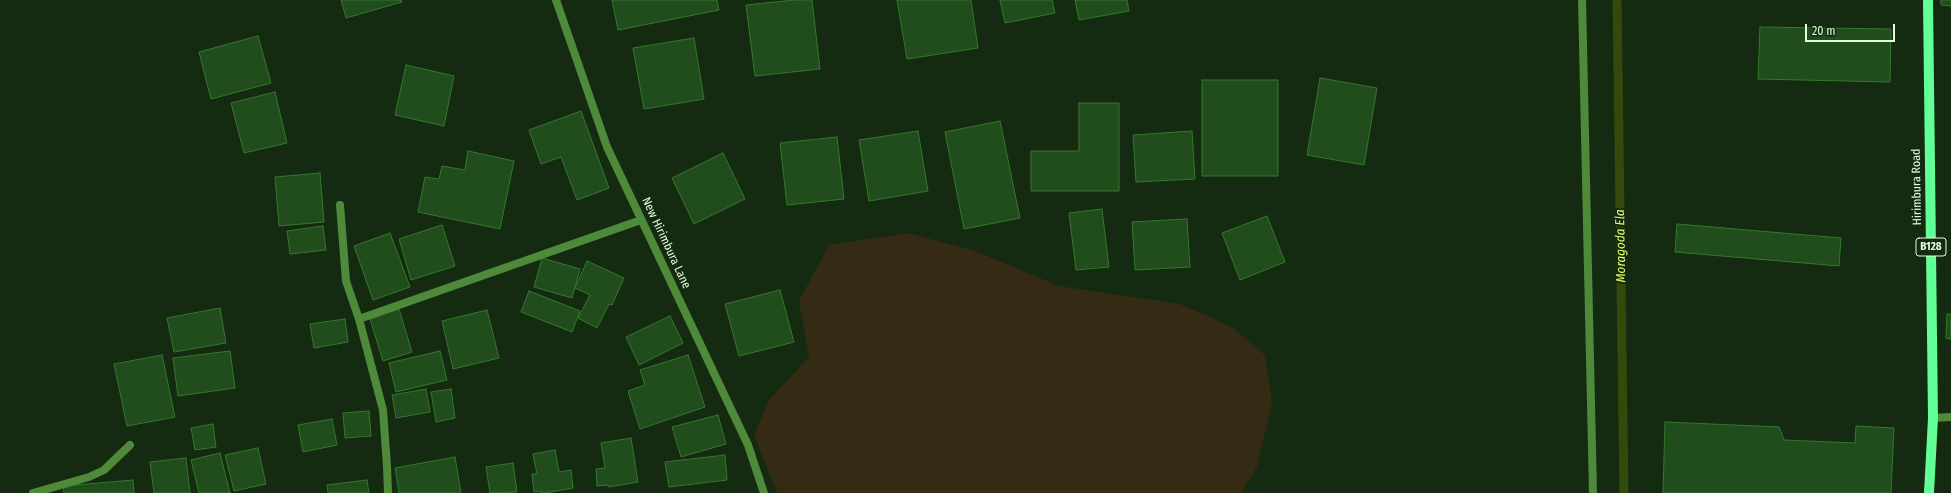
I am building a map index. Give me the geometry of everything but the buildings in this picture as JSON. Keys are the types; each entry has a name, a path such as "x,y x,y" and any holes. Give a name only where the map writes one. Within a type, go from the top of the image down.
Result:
{"main road":[{"name":"Hirimbura Road","path":"1928,0 1933,418 1929,493"}],"street":[{"name":"New Hirimbura Lane","path":"556,0 607,147 748,445 764,493"},
{"path":"1582,0 1593,493"},
{"path":"340,205 346,281 359,319 383,410 388,466 388,493"},
{"path":"359,319 641,220"},
{"path":"1933,418 1951,417"},
{"path":"33,493 89,477 104,470 130,446"}],"shaded area":[{"path":"908,233 975,251 1059,286 1180,304 1232,327 1265,355 1272,403 1257,467 1241,493 777,493 754,435 769,400 809,357 799,301 829,245"}],"waterway":[{"name":"Moragoda Ela","path":"1617,0 1624,493"}]}
